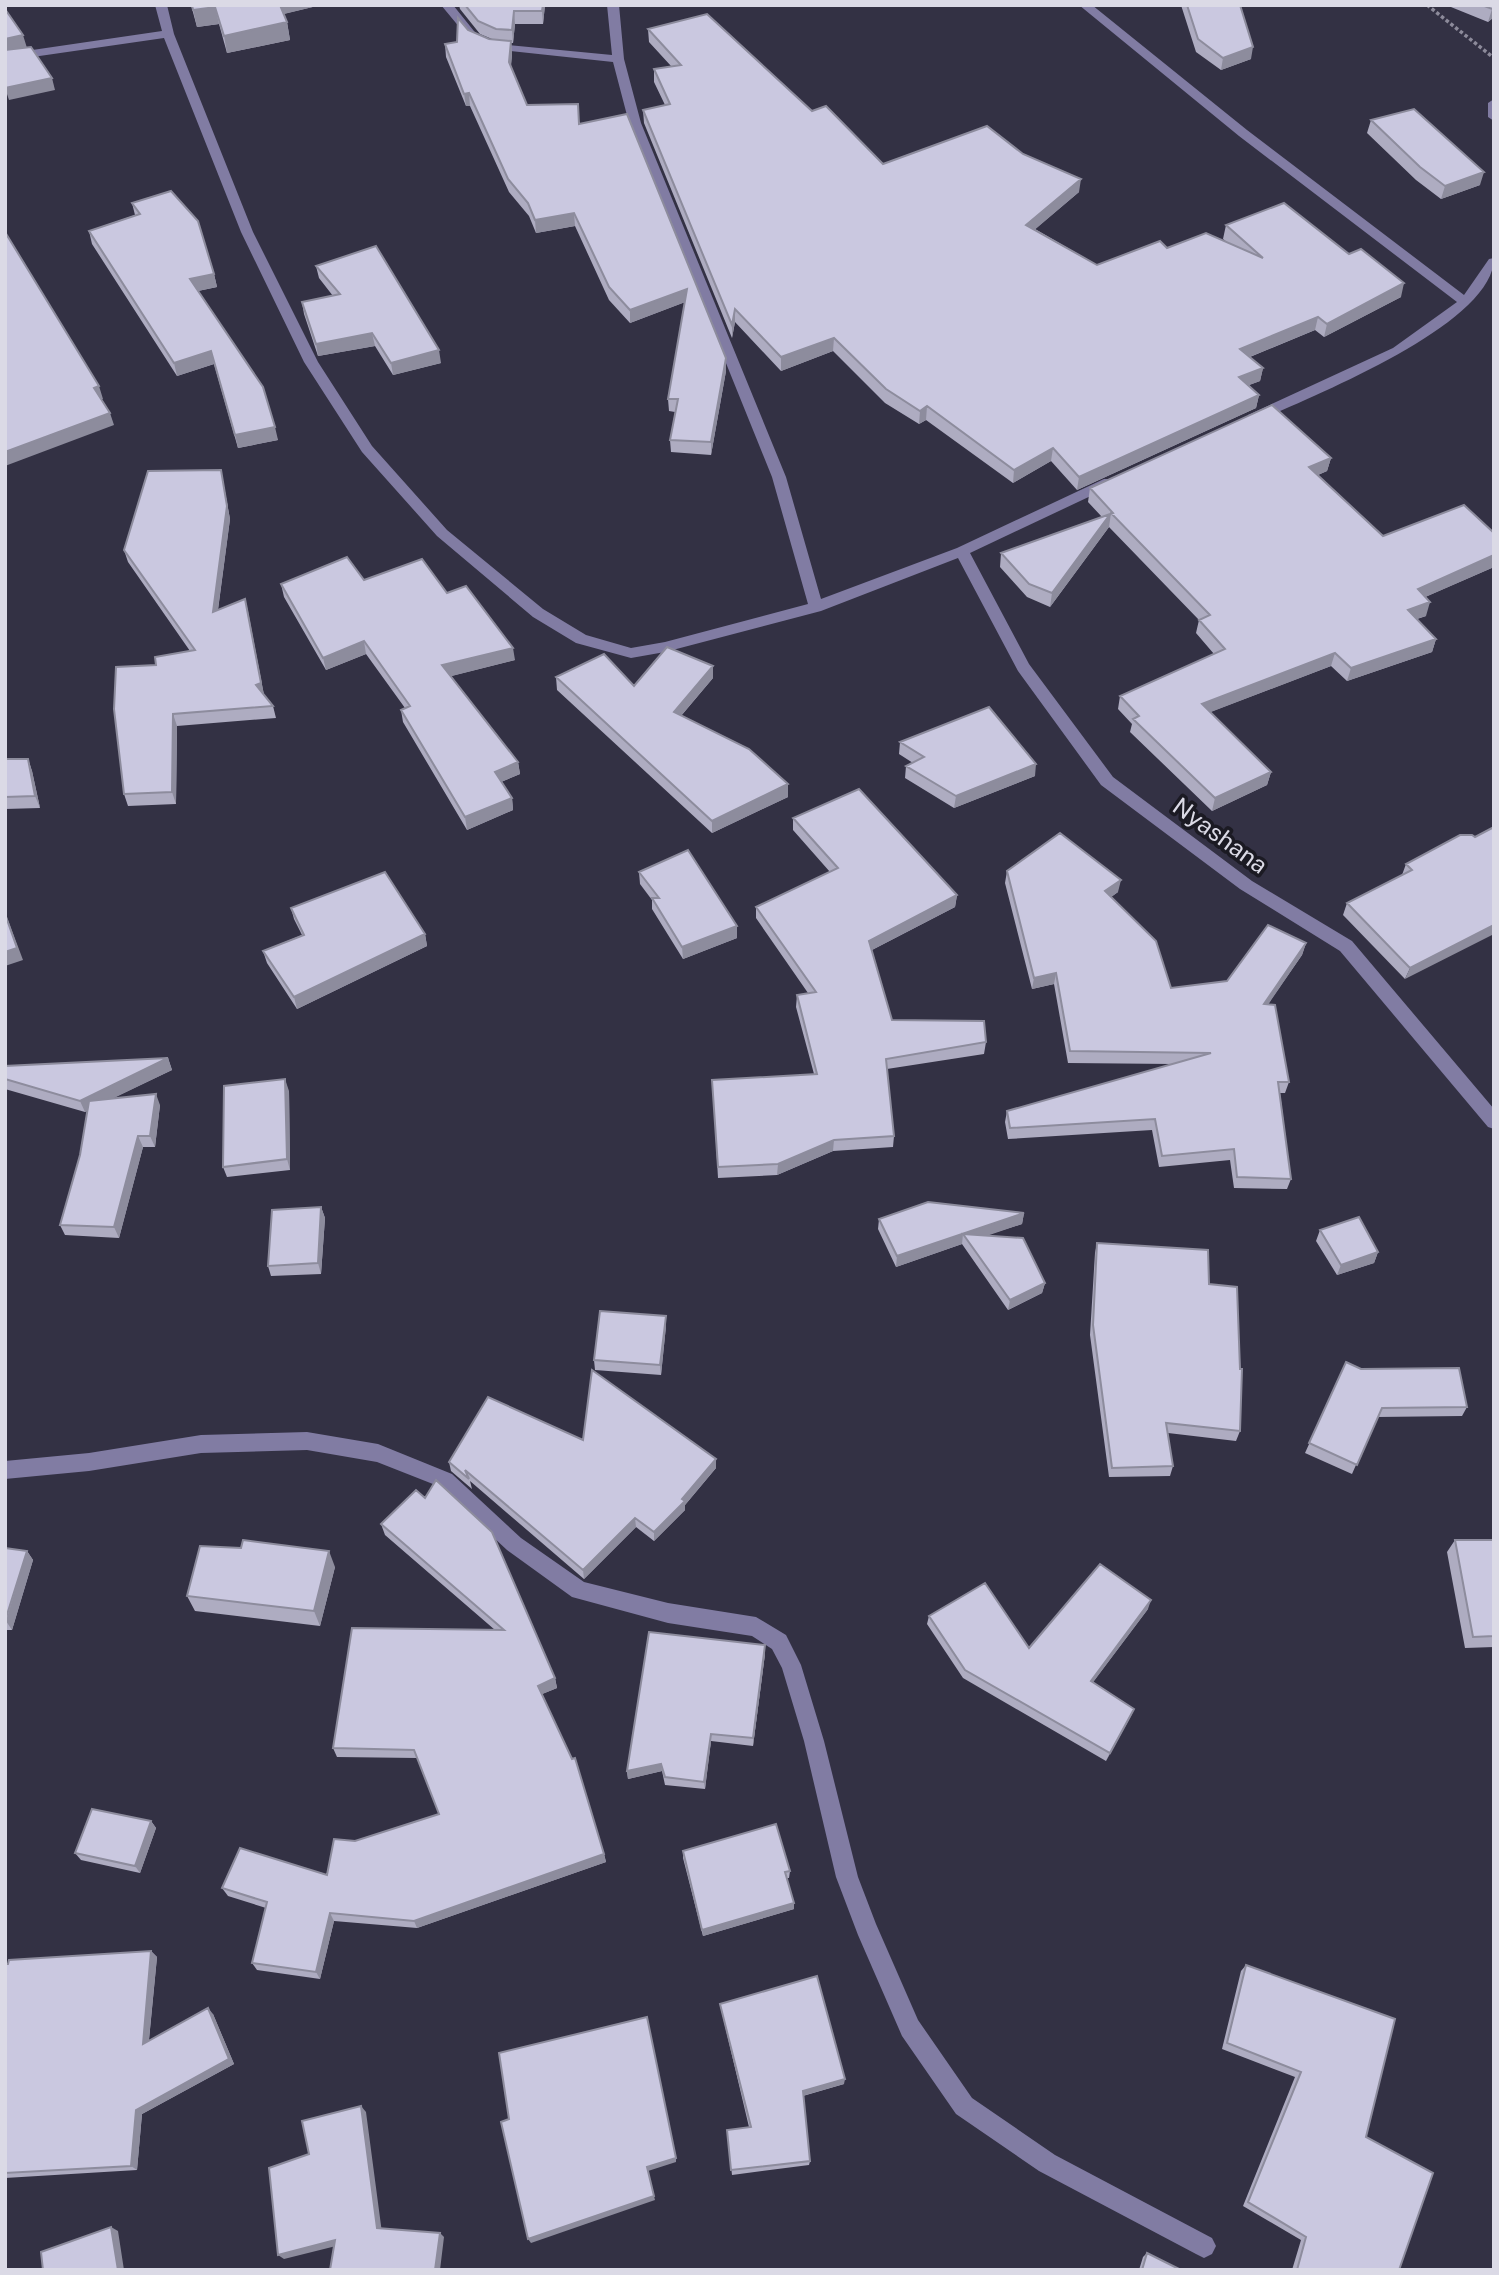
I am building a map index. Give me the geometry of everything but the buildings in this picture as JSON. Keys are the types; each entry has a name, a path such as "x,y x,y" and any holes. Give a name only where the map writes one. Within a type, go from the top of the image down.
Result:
{"street":[{"path":"161,5 168,34 247,232 311,362 367,449 442,533 538,613 580,639 631,653 665,647 816,607 962,551 1117,479"},
{"path":"447,5 474,38 495,47 618,59"},
{"path":"613,5 618,59 635,123 779,477 816,607"},
{"path":"1086,5 1243,133 1465,302"},
{"path":"5,58 168,34"},
{"path":"1494,103 1494,117"},
{"path":"1241,423 1398,351 1465,302 1494,262"},
{"name":"Nyashana","path":"962,551 1023,667 1107,781 1246,885 1346,946 1494,1122"},
{"path":"5,1469 89,1462 201,1444 307,1441 378,1453 445,1480 514,1544 579,1590 668,1613 756,1627 779,1642 791,1665 814,1741 847,1877 910,2028 964,2106 1047,2163 1204,2246"}],"path":[{"path":"1427,5 1494,58"}]}
